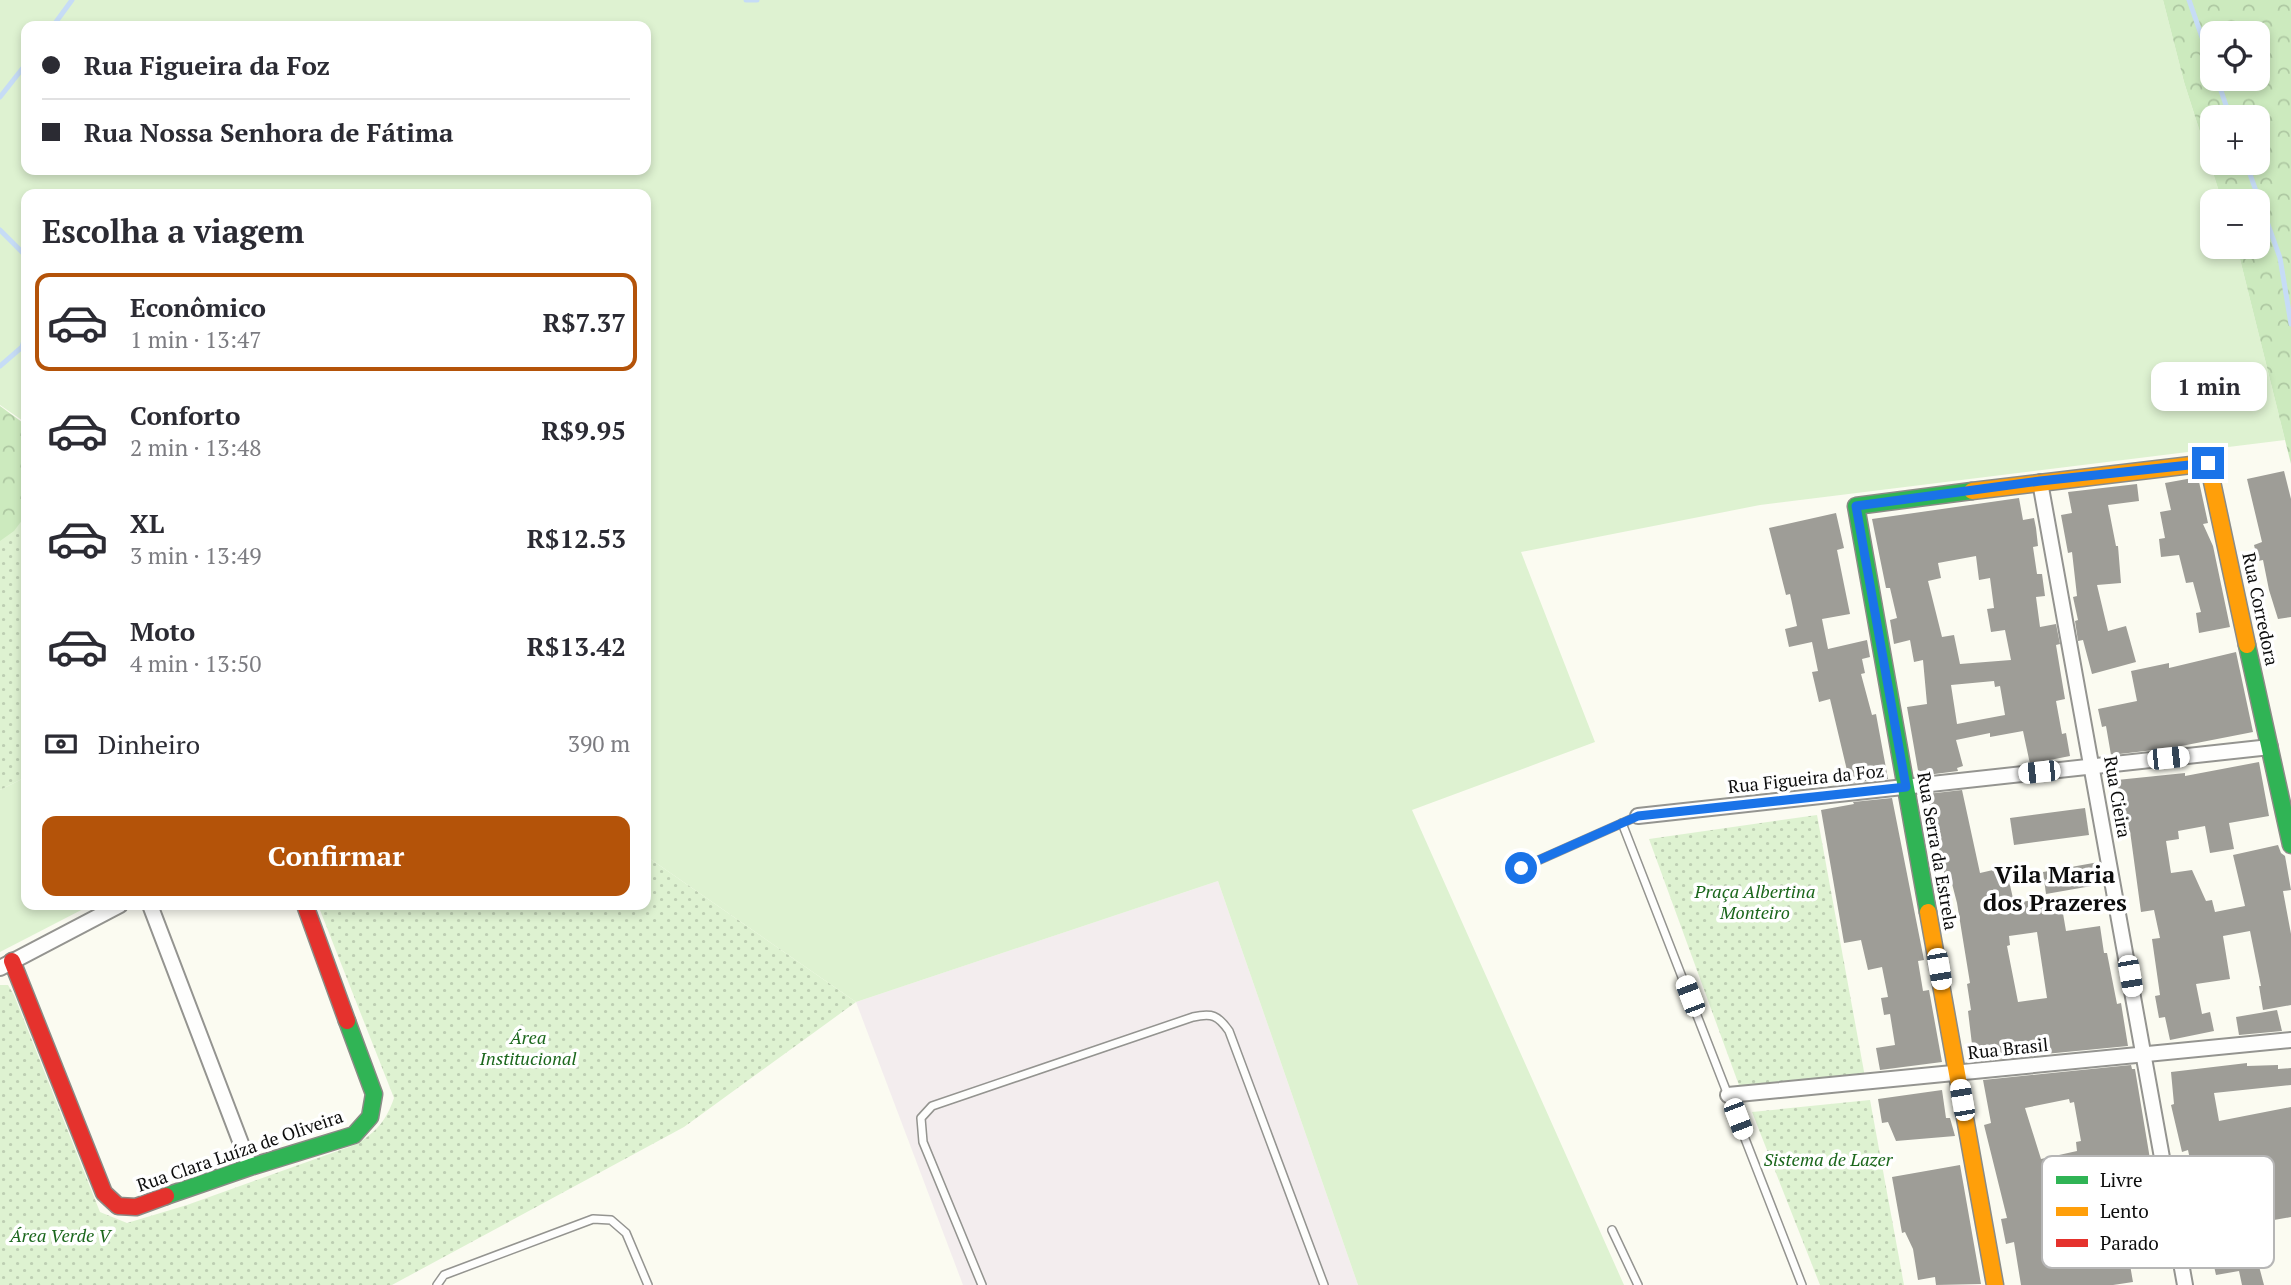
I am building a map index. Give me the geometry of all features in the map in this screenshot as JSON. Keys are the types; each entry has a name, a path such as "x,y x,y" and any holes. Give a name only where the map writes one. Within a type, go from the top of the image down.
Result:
{"street":[{"name":"Rua Corredora","path":"2040,481 2208,463 2291,845"},
{"name":"Rua Serra da Estrela","path":"1995,1285 1856,506 2040,481"},
{"name":"Rua Cieira","path":"2040,481 2162,1156"},
{"name":"Rua Figueira da Foz","path":"1638,816 2270,747"},
{"path":"6,965 110,910"},
{"path":"152,910 250,1167"},
{"name":"Rua Clara Luíza de Oliveira","path":"6,965 104,1193 118,1206 136,1207 250,1167 354,1135 370,1117 374,1094 307,910"},
{"name":"Rua Brasil","path":"1728,1096 2291,1041"}],"lane":[{"path":"1521,868 1638,816"},
{"path":"1622,823 1802,1285"},
{"path":"982,1285 923,1142 921,1118 932,1106 1193,1017 1209,1014 1220,1018 1229,1031 1324,1285"},
{"path":"437,1285 444,1275 593,1219 611,1220 626,1233 648,1285"},
{"path":"1612,1230 1638,1285"}],"shaded area":[{"path":"1218,881 1358,1285 963,1285 856,1002"}],"green space":[{"path":"0,0 2163,0 2200,132 2200,175 2214,175 2218,189 2200,189 2200,259 2240,259 2285,440 1760,505 1521,552 1595,742 1412,810 1624,1285 1358,1285 1218,881 856,1002 651,859 651,189 21,189 21,420 0,405"},
{"path":"2163,0 2291,0 2291,464 2240,259 2270,259 2270,189 2218,189 2214,175 2270,175 2270,105 2200,105 2200,132"},
{"path":"0,406 21,421 21,523 15,532 0,542"},
{"path":"21,522 21,780 0,790 0,541 14,531"},
{"path":"21,780 21,910 81,910 0,952 0,790"},
{"name":"Praça Albertina Monteiro","path":"1817,815 1865,1077 1740,1088 1649,839"},
{"name":"Área Institucional","path":"651,859 856,1002 684,1127 392,1285 0,1285 0,985 8,985 14,995 100,1212 127,1223 187,1205 357,1144 370,1135 384,1119 394,1098 320,910 651,910"},
{"name":"Sistema de Lazer","path":"1870,1100 1904,1285 1820,1285 1752,1112"}],"building":[{"path":"2284,471 2291,499 2291,617 2278,619 2263,560 2258,561 2254,545 2262,542 2247,479"},
{"path":"2198,477 2208,523 2203,524 2213,546 2230,627 2199,633 2196,613 2201,612 2193,582 2186,583 2179,555 2161,557 2159,539 2165,538 2160,512 2171,510 2165,483"},
{"path":"2137,484 2139,501 2108,505 2118,546 2121,583 2097,585 2108,631 2126,626 2136,662 2092,674 2083,640 2078,641 2072,552 2068,553 2061,515 2072,513 2068,492"},
{"path":"2019,498 2023,520 2034,518 2036,528 2038,546 2033,547 2037,574 2042,574 2045,596 2036,597 2040,627 2056,624 2060,644 2056,645 2065,699 2056,701 2062,734 2066,733 2070,756 2030,764 2023,731 1990,737 1990,733 1956,740 1963,766 1957,768 1958,771 1919,776 1907,707 1927,704 1923,660 1914,662 1910,640 1894,644 1890,620 1897,618 1890,588 1886,588 1872,519","holes":["1976,556 1979,580 1990,578 1994,608 1987,609 1991,632 2005,630 2011,660 1960,664 1954,635 1942,637 1928,581 1941,578 1938,563","1994,681 1995,687 2000,686 2005,715 1957,724 1951,685"]},
{"path":"1836,513 1844,548 1837,550 1850,614 1822,619 1828,649 1867,640 1870,657 1862,659 1865,673 1861,674 1872,715 1876,714 1888,779 1850,783 1830,699 1819,702 1812,672 1818,671 1812,642 1789,647 1785,629 1797,626 1769,528"},
{"path":"2236,652 2253,732 2171,748 2111,755 2106,726 2102,727 2098,709 2137,701 2131,671 2169,663 2169,668"},
{"path":"2259,762 2269,816 2229,823 2234,849 2210,853 2205,826 2178,831 2179,839 2166,841 2171,873 2192,870 2206,901 2212,900 2215,912 2245,906 2233,855 2278,845 2285,856 2291,890 2283,891 2291,934 2291,1005 2263,1010 2250,931 2223,936 2230,979 2196,984 2202,1014 2210,1012 2214,1031 2170,1040 2165,1017 2159,1018 2155,996 2160,995 2152,939 2160,938 2154,910 2141,912 2130,831 2128,832 2125,810 2120,810 2117,780 2185,773 2185,776"},
{"path":"1962,790 1980,873 2006,867 2014,903 2060,896 2066,931 2100,926 2117,1004 2121,1003 2128,1046 1974,1061 1968,1011 1971,1010 1967,984 1970,983 1957,903 1950,876 1945,877 1927,794","holes":["2037,932 2047,998 2018,1002 2007,946 2010,945 2009,936"]},
{"path":"1892,798 1924,960 1918,961 1923,991 1929,990 1942,1062 1880,1070 1876,1048 1895,1045 1890,1014 1884,1015 1881,998 1888,997 1882,967 1868,970 1861,940 1844,943 1821,810 1854,804 1853,802"},
{"path":"2085,808 2089,835 2014,845 2010,818"},
{"path":"2099,862 2103,884 2046,894 2043,872"},
{"path":"2277,1010 2282,1031 2239,1035 2236,1017"},
{"path":"2247,1063 2247,1066 2278,1065 2278,1069 2291,1068 2291,1085 2214,1093 2219,1121 2291,1107 2291,1217 2274,1220 2274,1156 2189,1156 2188,1150 2182,1152 2171,1105 2174,1104 2171,1072"},
{"path":"2131,1065 2132,1069 2135,1069 2150,1156 2054,1156 2077,1151 2076,1142 2081,1141 2074,1102 2070,1103 2069,1099 2025,1108 2042,1159 2042,1268 2131,1268 2133,1282 2113,1285 2021,1285 2014,1242 2006,1244 2001,1219 2007,1218 1984,1125 1991,1123 1983,1080"},
{"path":"1942,1090 1946,1118 1950,1118 1955,1136 1896,1141 1888,1122 1882,1123 1878,1099"},
{"path":"1960,1165 1981,1284 1936,1285 1935,1277 1918,1280 1913,1249 1905,1232 1902,1233 1892,1177"},
{"path":"2214,1268 2259,1268 2264,1285 2242,1285 2239,1271 2216,1275"}],"waterway":[{"path":"57,21 72,0"},
{"path":"746,0 757,0"},
{"path":"2189,0 2200,32"},
{"path":"0,97 21,70"},
{"path":"2221,91 2226,105"},
{"path":"2250,175 2280,258 2291,324"},
{"path":"0,230 21,251"},
{"path":"0,366 21,348"}],"traffic: fast":[{"path":"1928,912 1856,506 1972,491"},
{"path":"2247,645 2291,845"},
{"path":"166,1196 354,1135 370,1117 374,1094 347,1021"}],"traffic: slow":[{"path":"1972,491 2208,463 2247,645"},
{"path":"1928,912 1995,1285"}],"traffic: jam":[{"path":"307,910 347,1021"},
{"path":"12,961 104,1193 118,1206 136,1207 166,1196"}],"district":[{"name":"Vila Maria dos Prazeres","path":"2055,889"}],"route":[{"path":"1521,868 1638,816 1906,787 1856,506 2040,481 2208,463"}],"park label":[{"name":"Área Verde V","path":"60,1236"}]}
